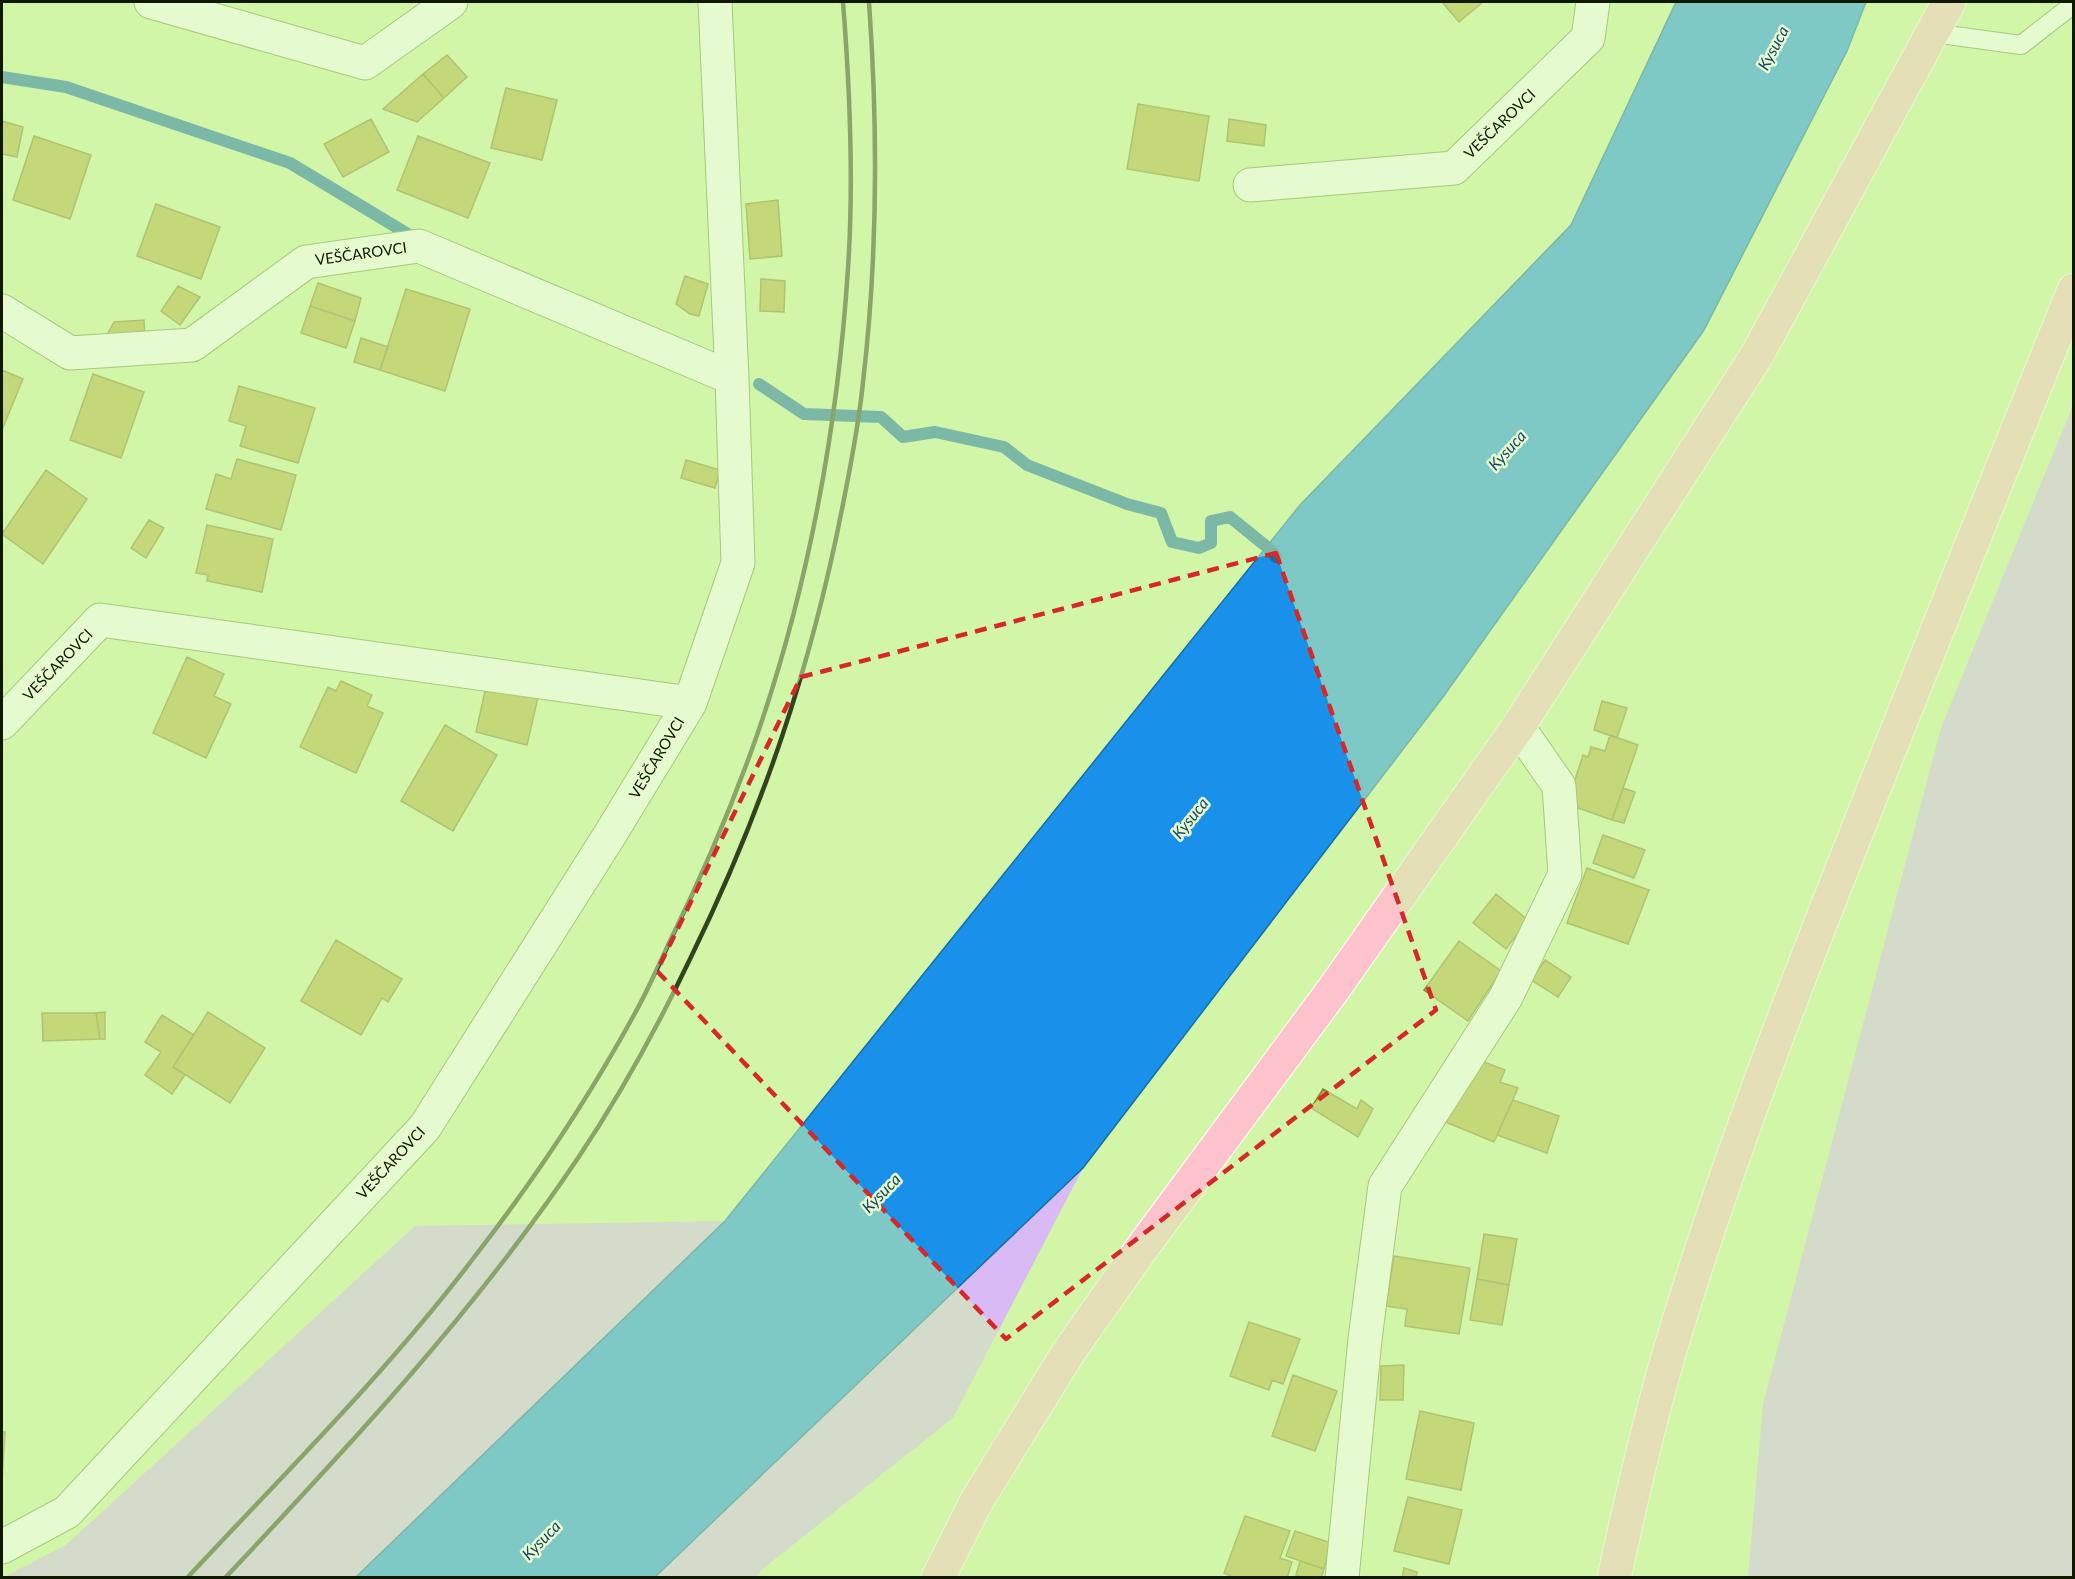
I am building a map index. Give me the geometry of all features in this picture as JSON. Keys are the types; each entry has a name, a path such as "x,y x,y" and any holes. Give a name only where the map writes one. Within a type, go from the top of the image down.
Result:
{"main road":[{"path":"938,1578 976,1502 1068,1353 1139,1252 1333,990 1518,728 1757,354 1949,2"},
{"path":"1614,1578 1630,1501 1668,1359 1712,1220 1760,1083 1820,925 2073,290"}],"street":[{"path":"151,2 365,63 451,2"},
{"name":"VEŠČAROVCI","path":"2,1546 67,1512 425,1127 605,843 690,703 738,563 715,2"},
{"name":"VEŠČAROVCI","path":"1250,185 1454,168 1588,38 1593,2"},
{"name":"VEŠČAROVCI","path":"2,311 70,353 192,345 306,262 419,246 732,378"},
{"name":"VEŠČAROVCI","path":"2,723 100,620 690,703"},
{"path":"1342,1578 1365,1339 1385,1186 1506,997 1564,874 1559,786 1518,728"}],"lane":[{"path":"1933,33 2021,45 2073,4"}],"highlighted area":[{"path":"1276,553 1436,1010 1006,1339 657,971 801,677"}],"shaded area":[{"path":"2073,405 2073,1577 1748,1577 1763,1404 1941,728"},
{"path":"1083,1168 953,1418 765,1567 756,1577 655,1578"},
{"path":"725,1221 356,1577 2,1578 66,1545 415,1226"}],"water":[{"name":"Kysuca","path":"1676,2 1866,2 1847,51 1704,330 1443,697 1083,1168 655,1577 356,1577 725,1221 1300,505 1571,225"}],"building":[{"path":"1442,2 1483,2 1459,22"},
{"path":"447,55 467,77 444,98 423,74"},
{"path":"423,74 444,98 417,122 383,109"},
{"path":"506,88 557,100 542,160 491,148"},
{"path":"1138,104 1209,116 1199,181 1127,169"},
{"path":"371,119 389,152 343,177 324,144"},
{"path":"1229,119 1266,125 1264,146 1227,141"},
{"path":"2,121 23,127 17,157 2,154"},
{"path":"34,136 91,155 70,219 13,200"},
{"path":"418,136 490,163 468,218 397,190"},
{"path":"778,200 782,256 750,259 746,204"},
{"path":"156,204 220,227 201,279 137,256"},
{"path":"685,276 708,284 699,316 690,314 676,304"},
{"path":"761,279 785,281 784,312 760,311"},
{"path":"318,283 361,298 355,321 310,306"},
{"path":"178,286 200,297 180,325 161,311"},
{"path":"406,289 470,309 445,391 380,370"},
{"path":"310,306 355,321 346,348 301,333"},
{"path":"144,320 145,341 102,344 114,322"},
{"path":"361,338 388,347 380,370 354,362"},
{"path":"2,370 23,379 2,430"},
{"path":"93,374 144,392 121,458 70,440"},
{"path":"239,386 315,408 298,463 240,446 246,426 229,421"},
{"path":"237,459 296,475 281,530 206,509 216,474 231,479"},
{"path":"686,460 720,470 715,488 681,478"},
{"path":"46,470 87,499 43,564 2,534"},
{"path":"149,520 164,528 146,558 131,548"},
{"path":"207,525 273,539 262,592 207,581 208,575 196,573"},
{"path":"187,657 224,674 214,696 231,704 206,758 153,733"},
{"path":"341,681 372,695 367,706 383,713 356,773 300,747 328,687 336,691"},
{"path":"487,682 539,693 527,745 476,732"},
{"path":"1602,701 1627,708 1617,738 1594,730"},
{"path":"445,725 497,755 453,831 401,801"},
{"path":"1610,735 1638,745 1612,820 1567,804 1583,755 1588,757 1591,747 1605,751"},
{"path":"1623,788 1635,792 1624,823 1612,820"},
{"path":"1603,835 1645,850 1634,878 1593,863"},
{"path":"1587,868 1649,890 1628,944 1567,923"},
{"path":"1496,894 1528,920 1506,949 1473,923"},
{"path":"336,940 402,979 388,1002 382,998 361,1035 301,1001"},
{"path":"1459,941 1501,971 1468,1021 1424,990"},
{"path":"1545,960 1571,977 1558,997 1531,980"},
{"path":"105,1012 105,1039 100,1039 96,1013"},
{"path":"208,1012 265,1048 230,1103 173,1067"},
{"path":"42,1013 96,1013 100,1039 43,1041"},
{"path":"162,1015 194,1035 173,1067 185,1075 172,1094 145,1075 161,1052 145,1042"},
{"path":"1471,1057 1505,1070 1500,1082 1518,1088 1494,1142 1441,1120"},
{"path":"1323,1089 1357,1109 1361,1100 1373,1109 1358,1137 1311,1108"},
{"path":"1513,1100 1559,1116 1547,1153 1497,1135"},
{"path":"1484,1234 1517,1239 1509,1285 1477,1279"},
{"path":"1394,1256 1470,1268 1459,1334 1405,1326 1407,1309 1386,1306"},
{"path":"1477,1279 1509,1285 1502,1325 1470,1320"},
{"path":"1249,1322 1300,1339 1283,1384 1272,1380 1269,1390 1230,1376"},
{"path":"1404,1365 1403,1400 1380,1400 1381,1366"},
{"path":"1293,1375 1337,1391 1315,1451 1272,1436"},
{"path":"1420,1411 1474,1423 1461,1490 1406,1479"},
{"path":"2,1432 5,1432 2,1480"},
{"path":"1408,1497 1462,1510 1449,1564 1394,1551"},
{"path":"1245,1516 1290,1531 1280,1558 1292,1562 1287,1578 1235,1578 1224,1573"},
{"path":"1295,1531 1331,1543 1324,1569 1286,1556"},
{"path":"1300,1561 1324,1569 1321,1578 1303,1578 1296,1575"},
{"path":"1404,1568 1417,1572 1416,1578 1402,1578"}],"waterway":[{"path":"2,77 66,87 290,163 416,239"},
{"path":"759,384 804,414 881,417 903,437 935,432 1004,447 1027,465 1127,504 1161,513 1172,542 1199,548 1211,543 1211,521 1230,517 1276,557"}],"railway":[{"path":"187,1578 405,1343 516,1201 578,1110 639,1006 693,893 726,816 756,738 791,624 818,506 837,387 848,268 851,202 848,68 843,2"},
{"path":"225,1578 410,1375 498,1269 539,1214 594,1134 638,1059 691,957 741,847 782,735 816,622 831,563 857,428 868,334 874,239 874,97 869,2"}]}
